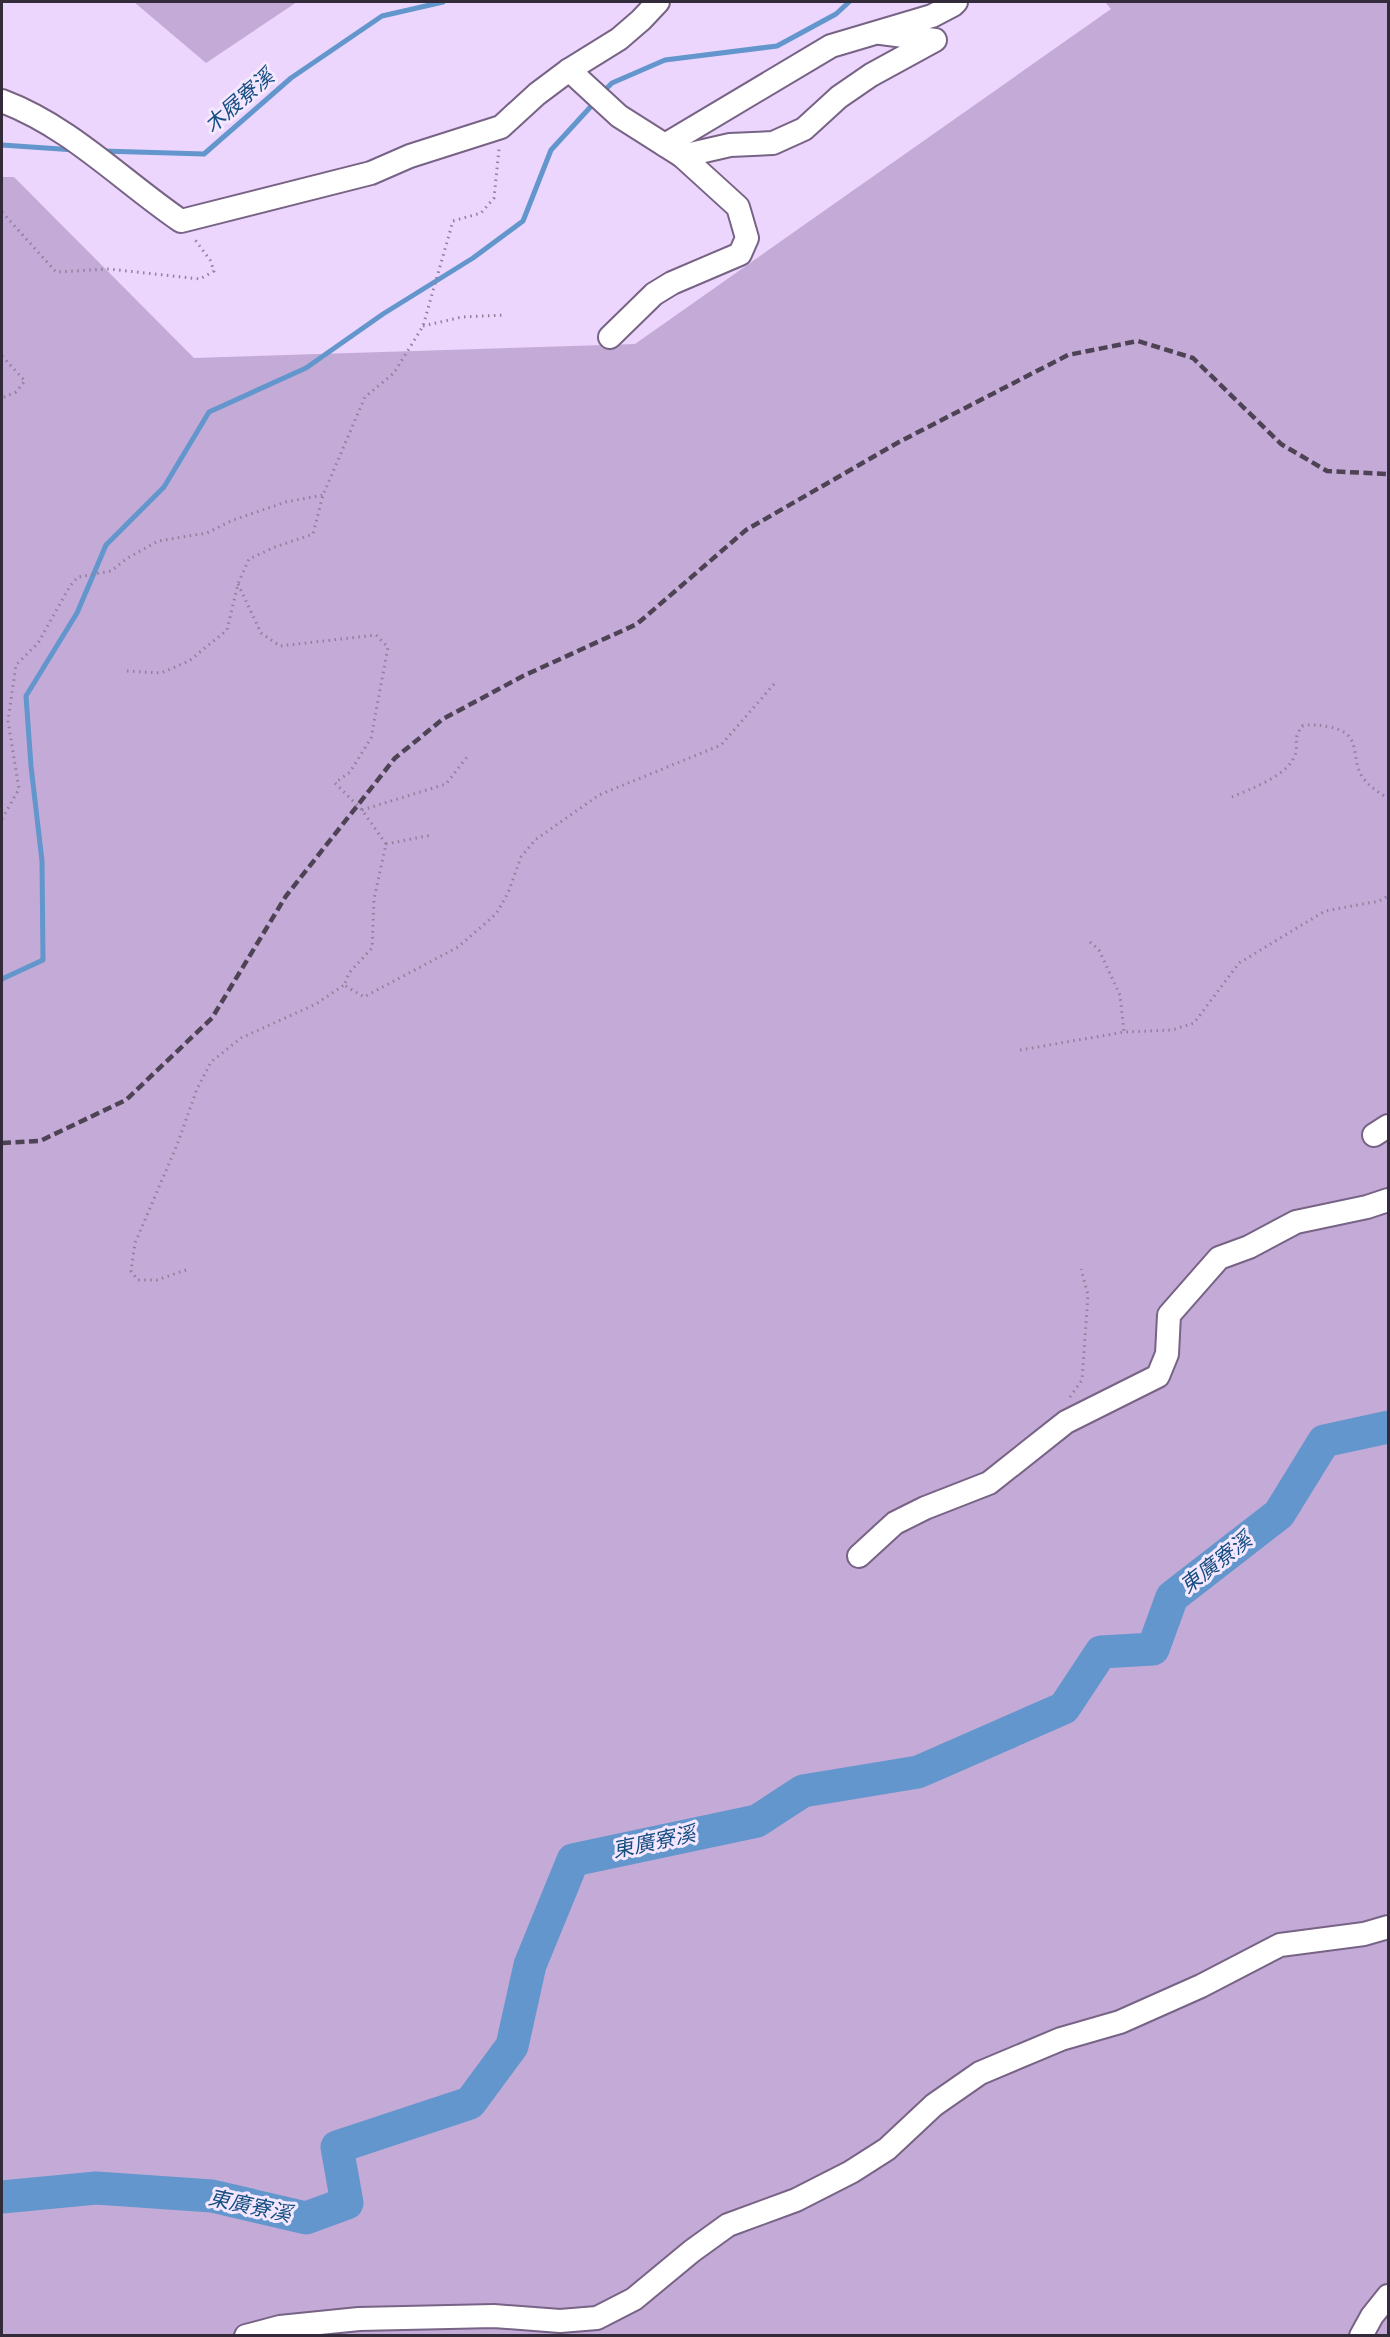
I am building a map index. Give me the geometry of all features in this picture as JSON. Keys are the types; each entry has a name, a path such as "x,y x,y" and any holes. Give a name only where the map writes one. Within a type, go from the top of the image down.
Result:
{"street":[{"path":"2,101 21,108 81,143 147,198 181,222 371,174 410,156 501,127 537,94 569,70 619,39 658,2"},
{"path":"674,150 831,46 932,16 956,2"},
{"path":"674,150 773,143 804,129 839,97 871,75 935,40 881,33"},
{"path":"569,70 619,116 674,150 738,207 747,238 740,254 672,283 654,294 610,337"},
{"path":"859,1556 895,1523 925,1508 989,1483 1066,1422 1158,1376 1167,1354 1169,1315 1219,1258 1249,1248 1296,1222 1389,1200"},
{"path":"246,2336 289,2326 359,2319 494,2316 560,2321 597,2318 634,2300 692,2251 728,2225 796,2200 851,2172 887,2149 934,2105 980,2073 1061,2039 1120,2022 1201,1986 1280,1945 1364,1934 1389,1927"},
{"path":"1361,2336 1372,2316 1389,2296"}],"path":[{"path":"127,671 160,673 189,661 227,630 238,584 249,559 313,534 323,495 365,397 394,373 423,326 453,221 481,213 494,198 501,127"},
{"path":"2,212 57,272 109,268 200,279 214,272 210,260 181,222"},
{"path":"423,326 462,317 506,315"},
{"path":"2,356 25,381 16,392 2,398"},
{"path":"2,819 19,789 9,721 16,665 38,643 74,581 78,577 111,571 126,558 158,542 207,533 233,520 286,502 323,495"},
{"path":"186,1269 157,1280 138,1280 131,1271 135,1242 177,1144 197,1089 211,1062 241,1038 316,1004 344,985 349,973 372,948 374,899 386,844 362,810 335,783 350,772 371,738 388,647 376,635 280,646 261,633 238,584"},
{"path":"344,985 364,997 458,947 496,914 508,893 520,857 536,840 599,795 721,745 775,683"},
{"path":"1232,797 1264,783 1285,769 1296,753 1295,737 1302,726 1312,724 1342,730 1351,737 1362,776 1376,791 1389,798"},
{"path":"362,810 446,784 466,757"},
{"path":"386,844 432,835"},
{"path":"1020,1050 1124,1032 1172,1030 1194,1023 1239,963 1325,911 1378,901 1389,896"},
{"path":"1090,942 1099,950 1120,995 1124,1032"},
{"path":"1066,1422 1061,1410 1082,1380 1088,1295 1081,1269"}],"shaded area":[{"path":"134,2 297,2 206,63"},
{"path":"1105,2 1388,2 1388,2335 2,2335 2,177 14,177 194,358 635,344 1111,9"}],"waterway":[{"name":"木屐寮溪","path":"102,151 204,154 291,78 382,16 443,2"},
{"path":"603,92 612,83 665,60 777,46 836,14 849,2"},
{"path":"2,979 43,960 42,861 26,696 77,613 106,545 164,487 209,412 306,368 383,314 473,258 523,221 551,150 595,102"},
{"name":"木屐寮溪","path":"2,145 75,150"},
{"name":"東廣寮溪","path":"2,2197 96,2188 212,2196 306,2218 347,2203 337,2147 470,2103 512,2046 530,1965 573,1860 757,1821 803,1791 918,1772 1064,1708 1101,1652 1153,1649 1172,1597 1279,1514 1324,1441 1388,1427"}],"railway":[{"path":"2,1143 40,1141 126,1100 212,1018 286,896 395,758 443,719 523,676 637,624 746,530 899,442 1068,355 1138,341 1193,358 1281,444 1327,471 1388,474"}]}
